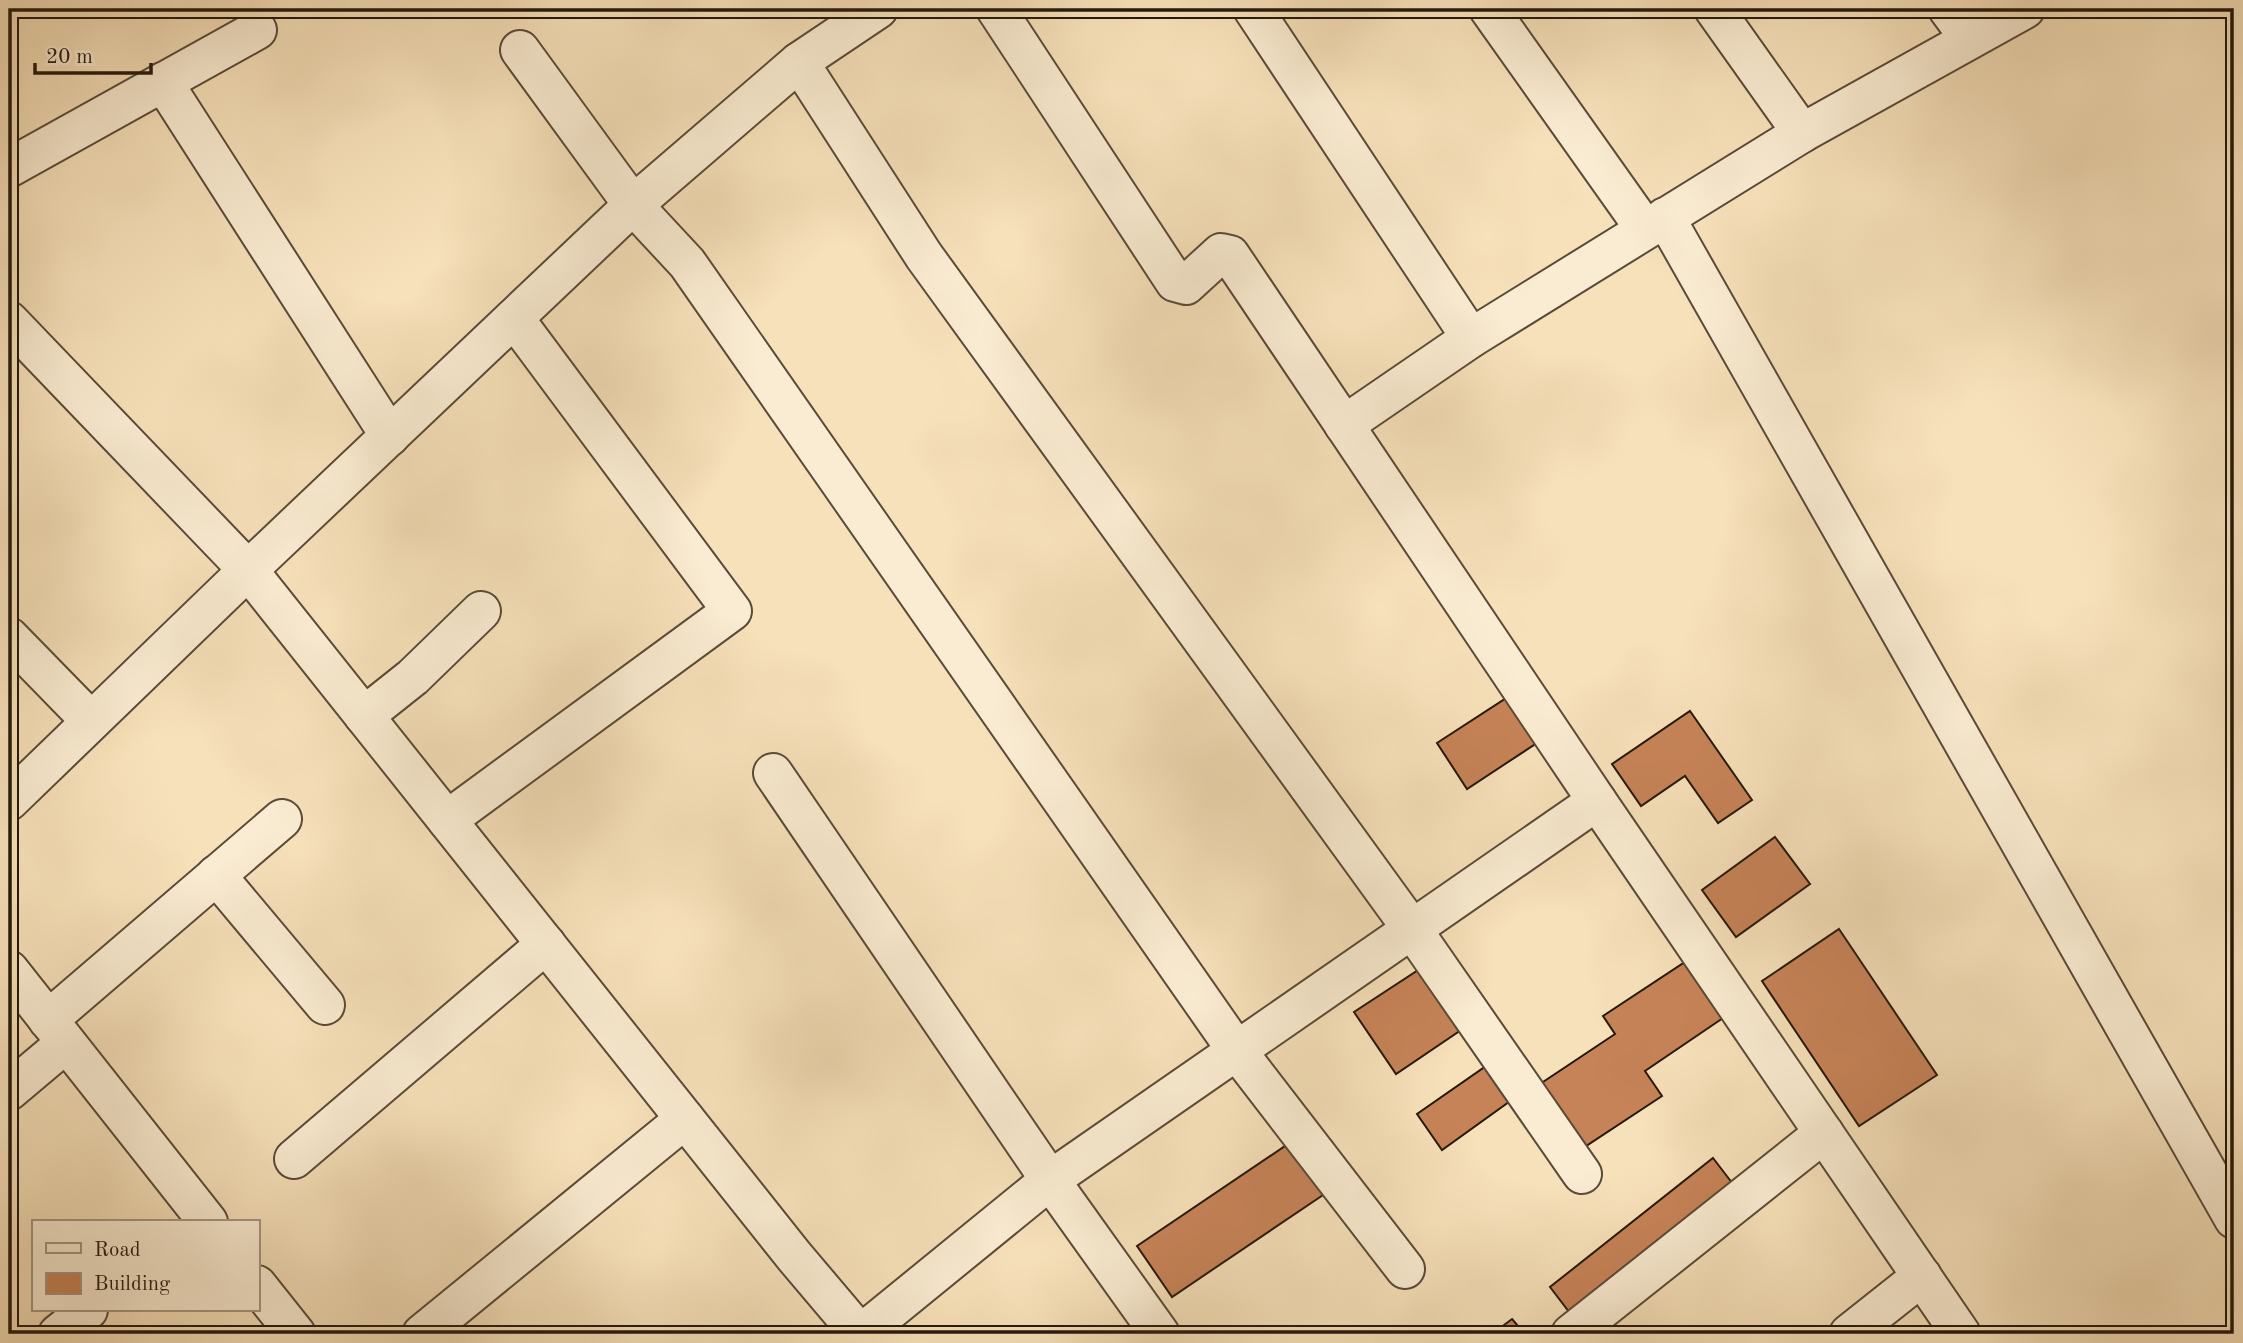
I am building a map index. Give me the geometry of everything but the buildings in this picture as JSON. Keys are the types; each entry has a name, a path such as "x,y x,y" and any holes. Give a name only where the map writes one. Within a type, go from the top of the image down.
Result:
{"street":[{"path":"9,801 632,205 799,62 878,9"},
{"path":"996,9 1175,282 1186,285 1221,253 1230,256 1597,801 1961,1334"},
{"path":"1252,9 1471,338"},
{"path":"1489,9 1655,223 2234,1219"},
{"path":"1714,9 1802,133"},
{"path":"1948,9 1970,39"},
{"path":"1344,425 1471,338 1802,133 2025,9"},
{"path":"9,168 257,30"},
{"path":"520,50 632,205 687,263 1237,1051 1405,1269"},
{"path":"799,62 924,256 1412,929 1582,1174"},
{"path":"163,82 390,436"},
{"path":"447,820 642,674 732,611 514,318"},
{"path":"9,321 248,570 685,1119 860,1334 1050,1180 1597,801"},
{"path":"364,716 413,677 481,611"},
{"path":"9,637 91,721"},
{"path":"773,773 1050,1180 1160,1334"},
{"path":"9,1091 57,1031 216,875 282,819"},
{"path":"216,875 326,1005"},
{"path":"294,1159 546,944"},
{"path":"9,970 202,1220"},
{"path":"422,1334 685,1119"},
{"path":"1571,1334 1824,1133"},
{"path":"1849,1334 1922,1276"},
{"path":"259,1288 296,1334"},
{"path":"58,1334 86,1312"}]}
